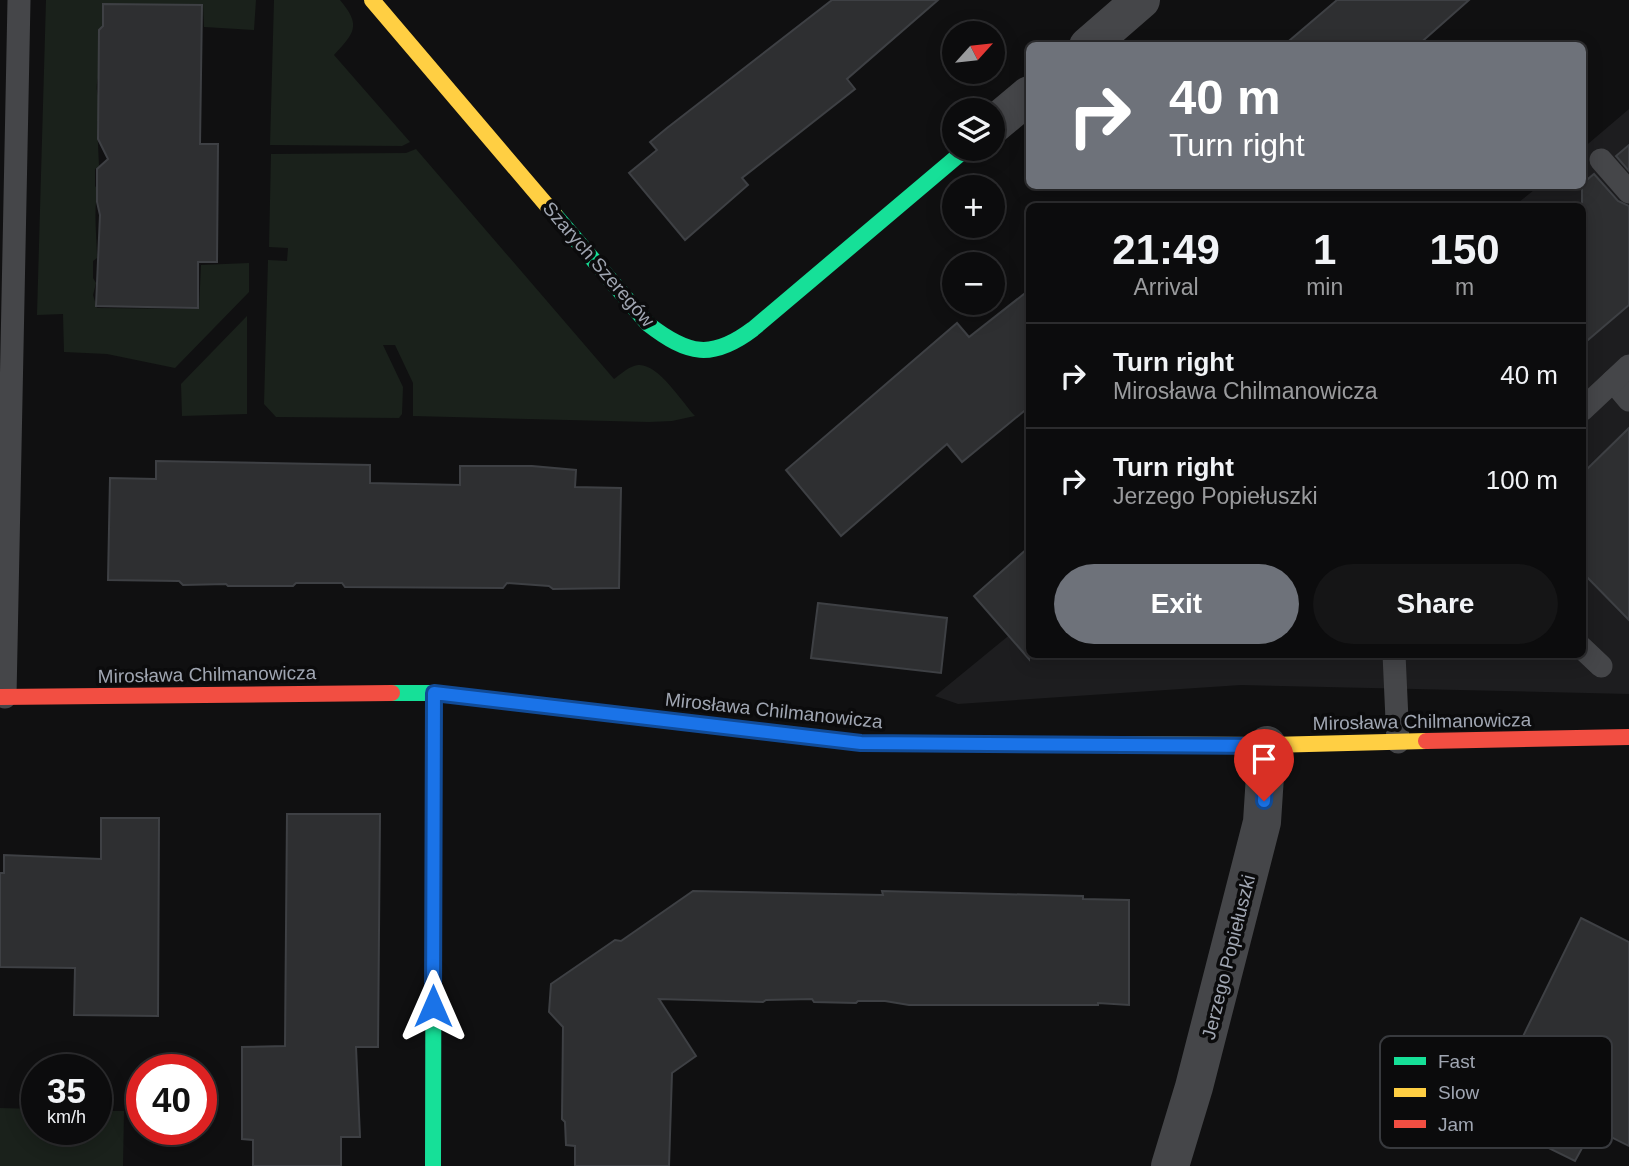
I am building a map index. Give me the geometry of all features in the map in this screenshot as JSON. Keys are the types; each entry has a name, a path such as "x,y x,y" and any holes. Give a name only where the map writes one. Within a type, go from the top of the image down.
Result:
{"street":[{"name":"Szarych Szeregów","path":"372,0 649,324 667,340 684,347 710,350 730,345 753,330 952,161"},
{"path":"1093,42 1141,0"},
{"path":"1005,116 1026,98"},
{"name":"Mirosława Chilmanowicza","path":"3,697 434,693 861,743 1267,746 1629,737"},
{"path":"433,1166 434,693"},
{"name":"Jerzego Popiełuszki","path":"1170,1166 1194,1087 1262,822 1267,746"}],"lane":[{"path":"3,697 19,0"},
{"path":"1601,160 1629,192"},
{"path":"1586,406 1621,373 1629,400"},
{"path":"1586,652 1601,666"},
{"path":"1394,658 1398,743"}],"shaded area":[{"path":"46,0 256,0 254,30 204,27 203,4 103,4 103,26 98,30 101,57 97,86 100,118 97,122 99,166 95,169 95,186 98,190 95,215 97,258 93,261 93,278 96,283 93,295 97,308 199,309 201,265 249,263 249,292 175,368 107,354 64,352 63,314 37,315"},
{"path":"274,0 340,0 351,16 353,29 334,55 410,142 402,146 270,145"},
{"path":"1629,109 1629,694 1241,685 958,704 935,696 1026,621 1026,658 1586,658 1586,203 1518,203 1535,189 1586,189 1586,146"},
{"path":"416,149 614,379 631,367 646,366 654,370 677,393 695,416 649,422 413,416 413,383 395,345 383,345 403,387 402,414 399,418 276,417 264,404 268,260 287,261 288,248 269,247 271,154 406,153"},
{"path":"247,316 247,414 182,416 181,384"},
{"path":"0,1108 21,1109 21,1145 112,1145 112,1111 124,1111 123,1166 0,1166"}],"building":[{"path":"832,0 938,0 847,79 855,89 742,178 748,185 685,240 629,173 657,150 650,142"},
{"path":"1337,0 1469,0 1422,42 1288,42"},
{"path":"103,4 202,5 200,144 218,144 217,262 198,262 198,308 96,306 100,215 97,202 97,169 108,159 98,139 99,30 103,26"},
{"path":"1629,145 1629,171 1616,156"},
{"path":"1594,174 1618,201 1629,206 1629,305 1586,342 1586,203 1582,203 1582,189 1586,189 1586,181"},
{"path":"1026,292 1026,409 962,462 947,444 841,536 786,470 957,323 969,337 997,315 1005,315 1005,309"},
{"path":"1629,428 1629,620 1586,576 1586,470"},
{"path":"156,461 370,465 370,483 460,485 460,466 532,466 576,470 575,487 621,488 619,588 553,589 549,586 507,583 503,588 345,587 342,583 228,586 183,585 179,581 108,580 110,478 156,479"},
{"path":"1026,550 1026,656 974,596"},
{"path":"818,603 947,618 941,673 811,658"},
{"path":"287,814 380,814 378,1047 356,1047 360,1137 341,1137 341,1166 253,1166 253,1140 242,1139 242,1047 285,1046"},
{"path":"101,818 159,818 158,1016 74,1015 75,968 0,967 0,873 4,873 4,855 101,859"},
{"path":"693,891 883,895 882,891 1083,896 1083,899 1129,900 1129,1005 909,1005 885,1001 814,1002 812,999 763,1002 659,999 696,1056 672,1073 669,1166 575,1166 575,1146 566,1145 565,1122 562,1119 563,1027 549,1012 551,984 615,940 621,941"},
{"path":"1581,918 1629,942 1629,1146 1612,1138 1612,1036 1523,1036"},
{"path":"1548,1148 1582,1148 1575,1161"}],"traffic: fast":[{"path":"555,215 648,324 688,347 712,349 725,346 753,329 952,161"},
{"path":"392,693 434,693 861,743 1026,744"},
{"path":"433,1166 434,693"}],"traffic: slow":[{"path":"372,0 555,215"},
{"path":"1026,744 1267,745 1426,741"}],"traffic: jam":[{"path":"0,697 392,693"},
{"path":"1426,741 1629,737"}],"route":[{"path":"433,1006 434,693 861,743 1267,746 1264,801"}]}
